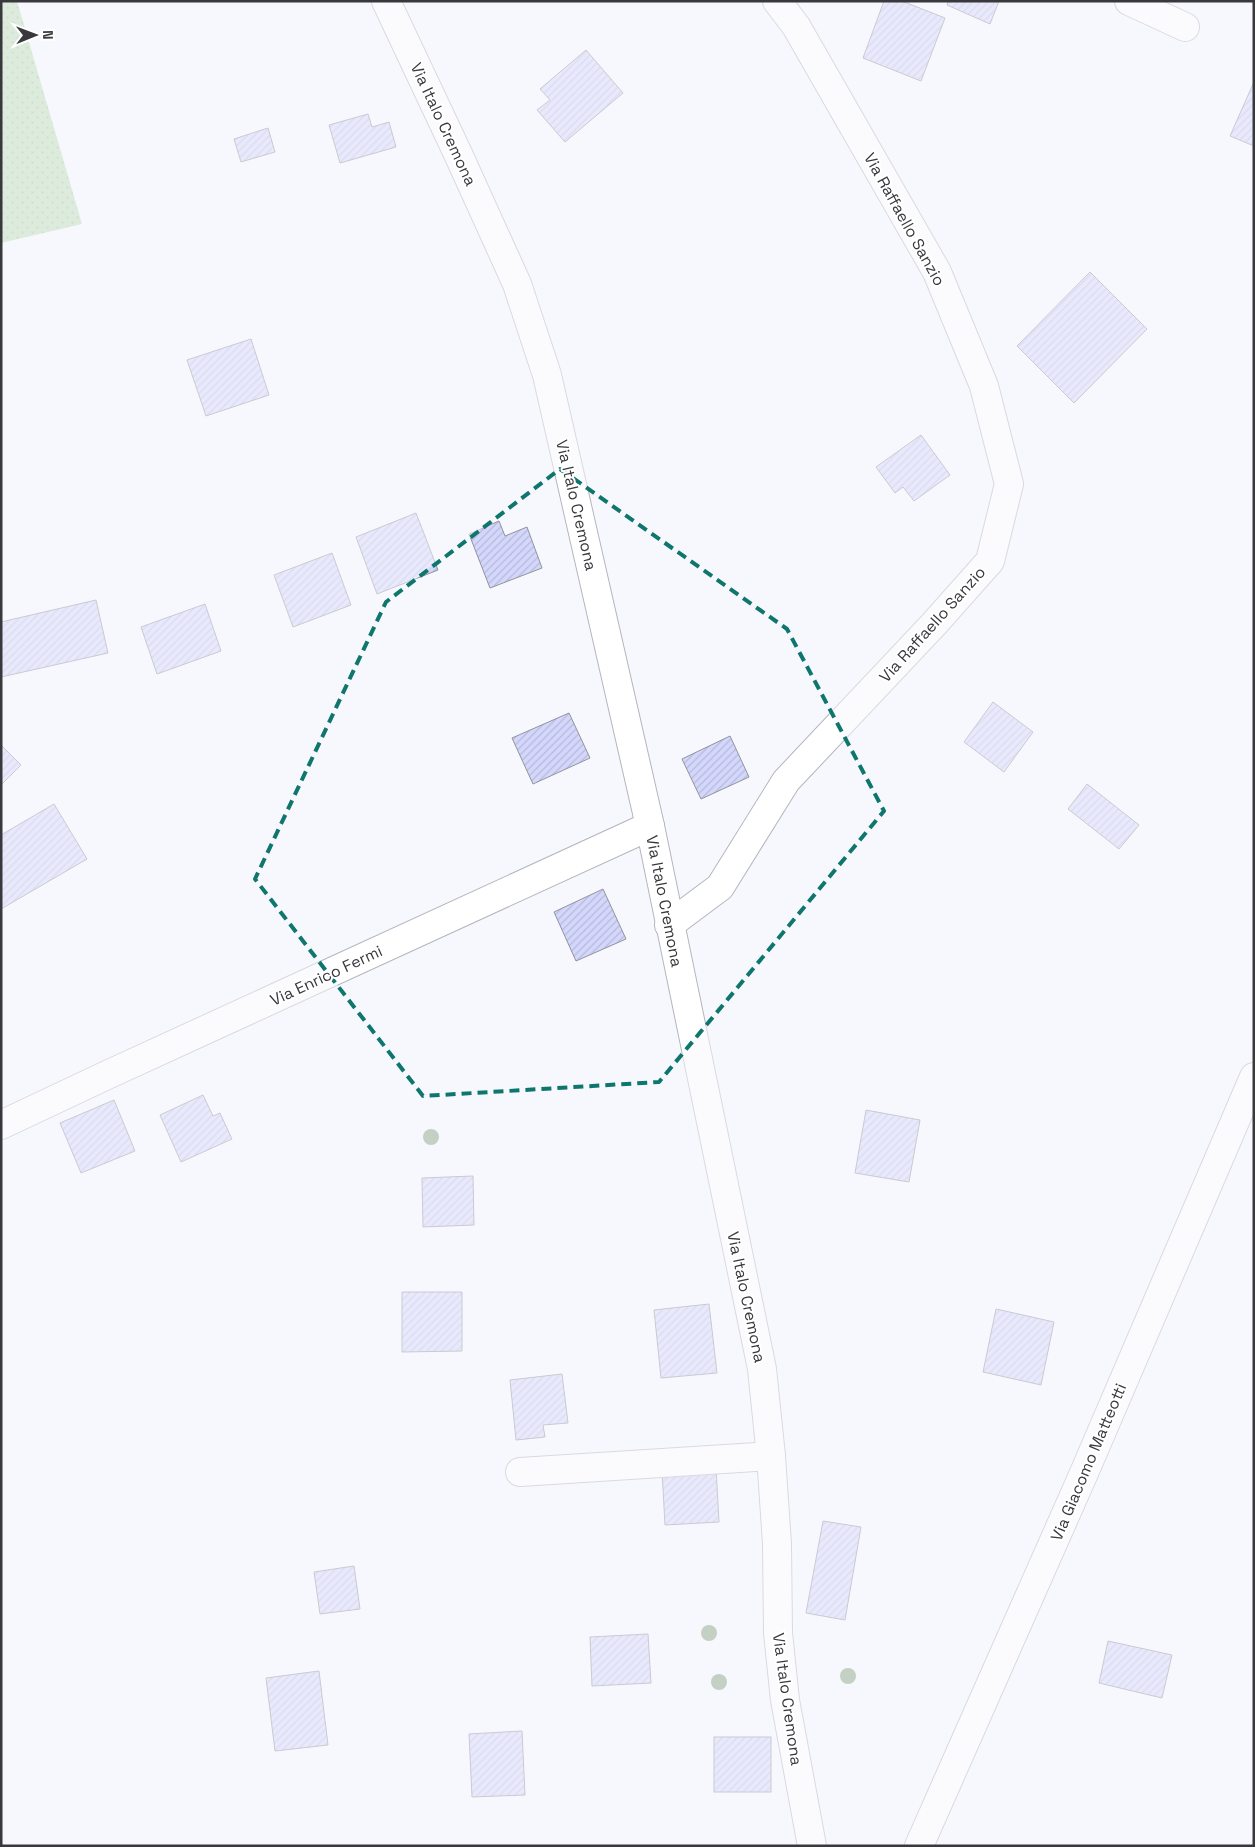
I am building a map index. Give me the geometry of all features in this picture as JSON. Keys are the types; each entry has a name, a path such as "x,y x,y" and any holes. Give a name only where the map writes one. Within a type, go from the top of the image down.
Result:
{"street":[{"name":"Via Italo Cremona","path":"386,1 460,156 517,284 547,375 650,826 762,1369 771,1456 777,1544 778,1633 785,1700 817,1842"},
{"name":"Via Raffaello Sanzio","path":"670,925 720,887 786,781 934,624 990,561 1009,484 984,386 937,272 796,26 778,1"},
{"path":"1129,1 1185,26"},
{"name":"Via Enrico Fermi","path":"1,1125 650,826"},
{"name":"Via Giacomo Matteotti","path":"919,1846 1084,1473 1254,1077"},
{"path":"520,1472 771,1456"}],"highlighted area":[{"path":"560,469 787,629 884,811 659,1082 423,1096 255,879 386,602"}],"green space":[{"path":"1,1 17,1 82,224 1,243"}],"building":[{"path":"884,1 902,1 945,18 921,81 863,58"},
{"path":"948,1 999,1 990,24 947,5"},
{"path":"586,50 623,93 565,142 537,110 550,100 540,89"},
{"path":"1254,85 1254,146 1230,136"},
{"path":"368,114 372,127 389,122 396,147 340,163 329,125"},
{"path":"268,128 275,152 241,162 234,139"},
{"path":"1090,272 1147,329 1074,403 1017,346"},
{"path":"251,339 269,395 206,416 187,360"},
{"path":"921,435 950,475 914,501 903,487 895,493 876,467"},
{"path":"416,513 438,570 377,594 356,537"},
{"path":"499,521 505,536 527,527 542,568 490,588 469,534"},
{"path":"332,553 351,605 293,627 274,575"},
{"path":"96,600 108,653 1,677 1,622"},
{"path":"205,604 221,651 157,674 141,627"},
{"path":"993,702 1033,732 1004,772 964,742"},
{"path":"569,713 590,758 533,784 512,738"},
{"path":"730,736 749,777 701,799 682,759"},
{"path":"1,745 21,765 1,785"},
{"path":"1087,784 1139,825 1119,849 1068,809"},
{"path":"54,804 87,859 1,909 1,835"},
{"path":"603,889 626,939 576,961 554,912"},
{"path":"203,1095 213,1116 220,1113 232,1139 181,1162 160,1115"},
{"path":"114,1100 135,1151 81,1173 60,1123"},
{"path":"866,1110 920,1120 909,1182 855,1173"},
{"path":"473,1176 474,1225 423,1227 422,1178"},
{"path":"402,1292 462,1292 462,1351 402,1352"},
{"path":"709,1304 717,1373 661,1378 654,1310"},
{"path":"996,1309 1054,1322 1041,1385 983,1372"},
{"path":"562,1374 568,1423 543,1425 545,1437 516,1440 510,1380"},
{"path":"716,1467 719,1522 665,1525 662,1471"},
{"path":"823,1521 861,1527 845,1620 806,1613"},
{"path":"354,1566 360,1609 320,1614 314,1572"},
{"path":"648,1634 651,1683 592,1686 590,1637"},
{"path":"1108,1641 1172,1655 1162,1698 1099,1683"},
{"path":"319,1671 328,1745 275,1751 266,1678"},
{"path":"522,1731 525,1795 472,1797 469,1734"},
{"path":"714,1737 771,1737 771,1792 714,1792"}]}
